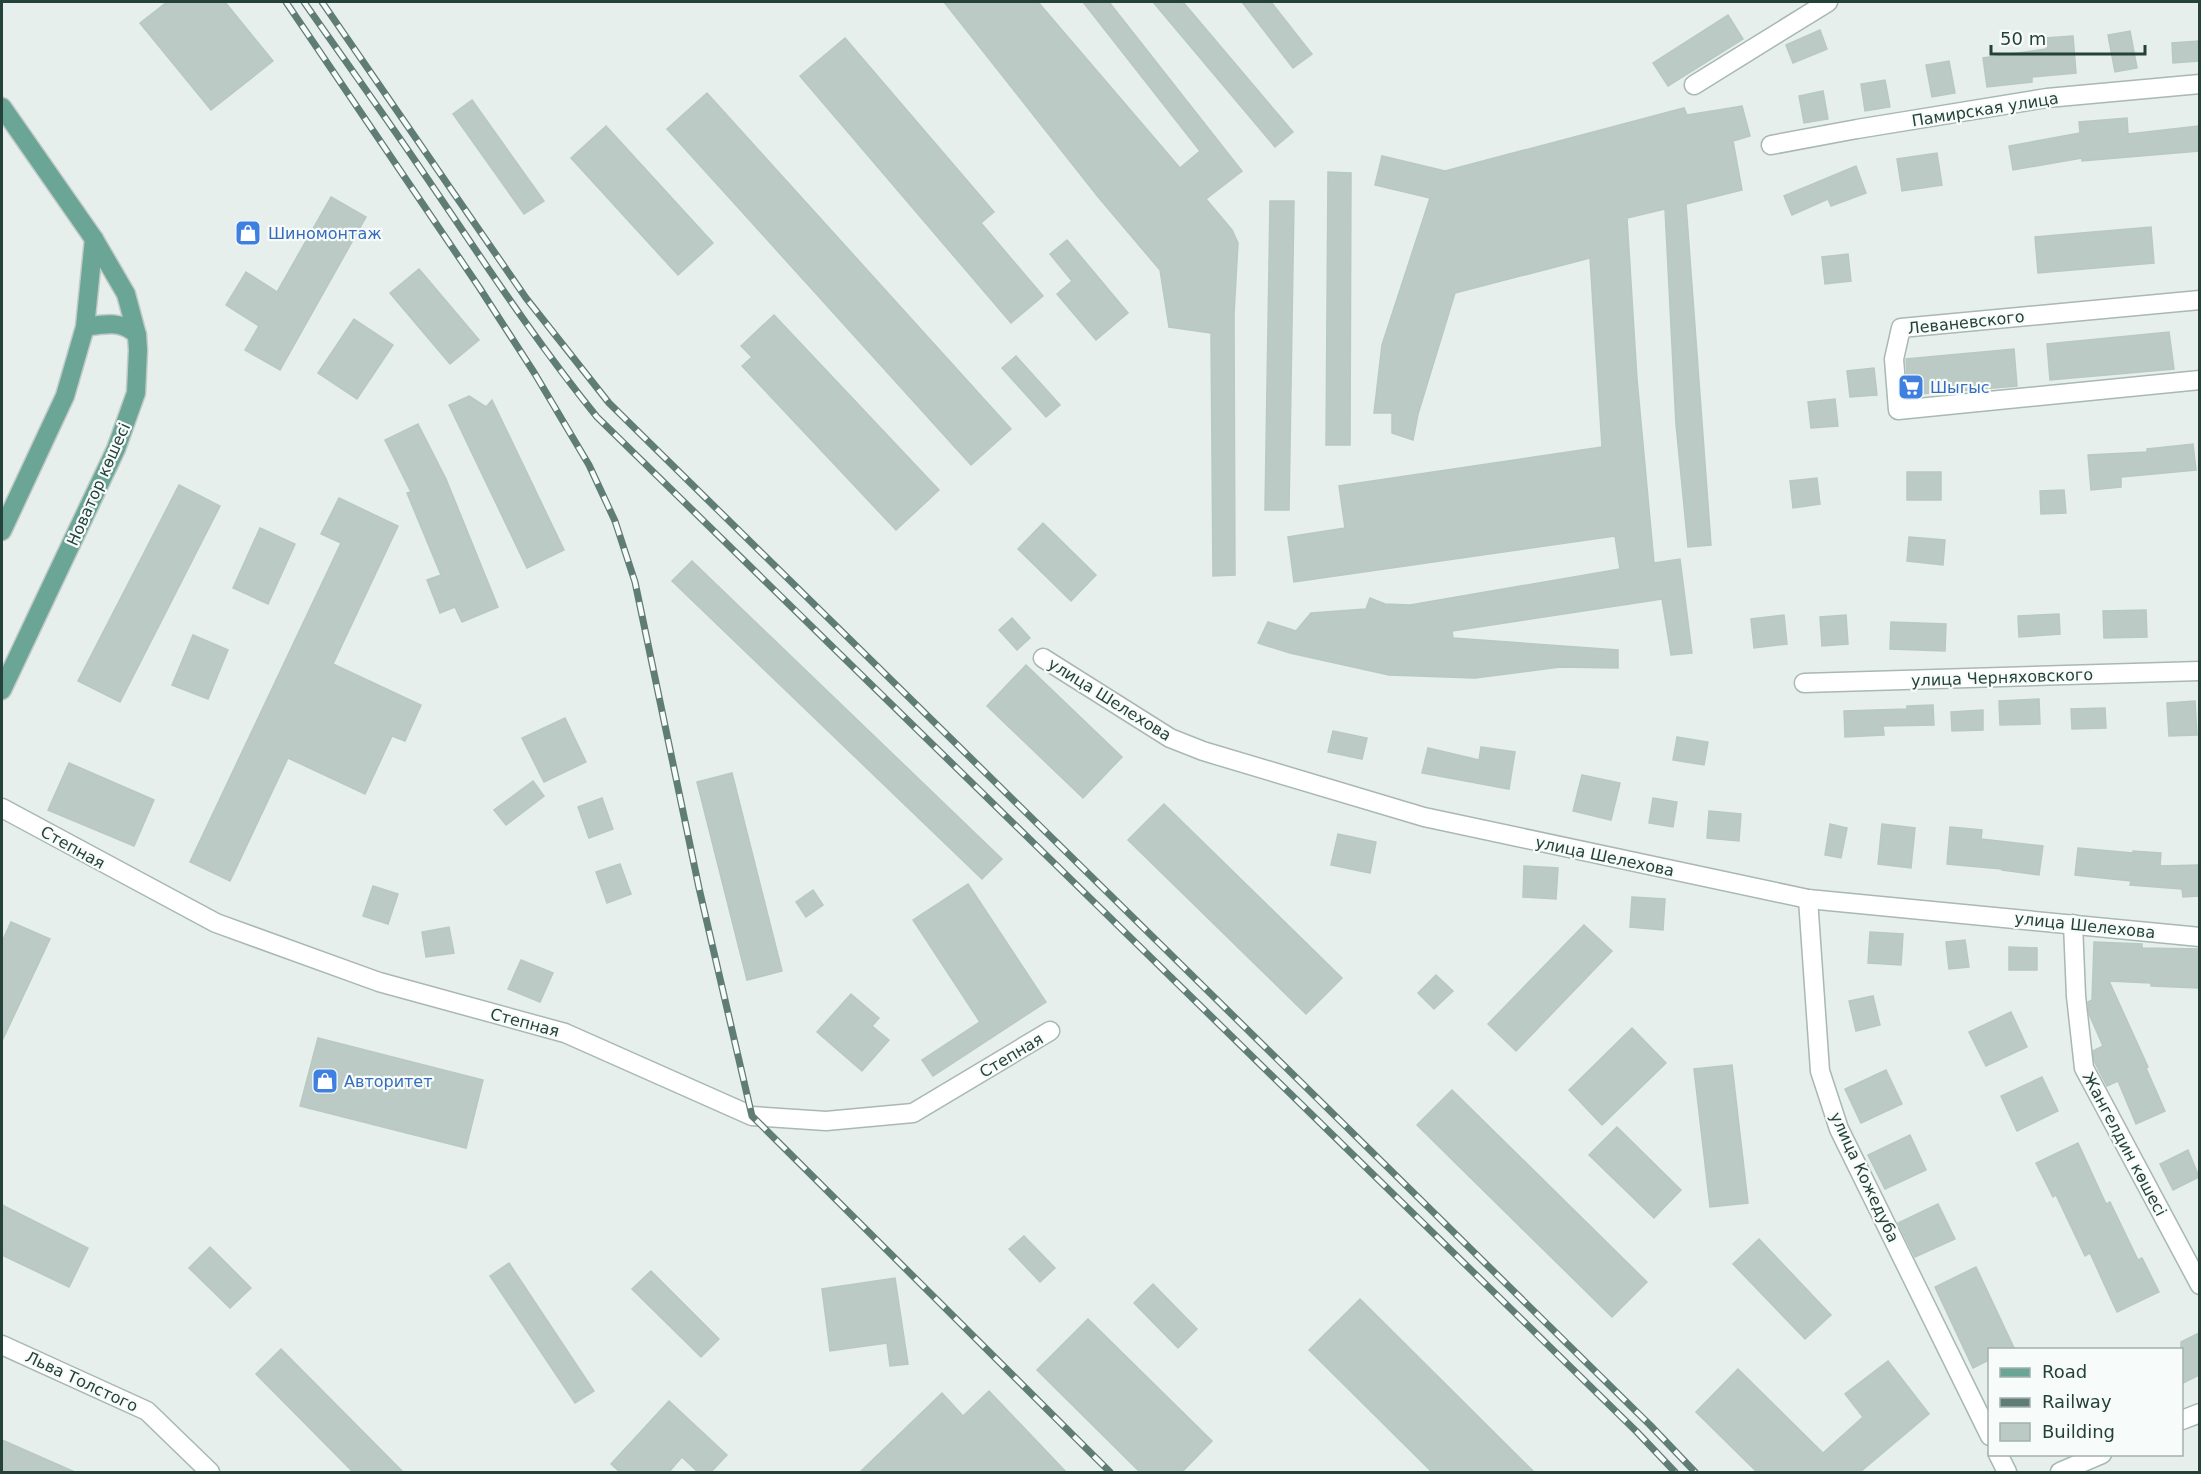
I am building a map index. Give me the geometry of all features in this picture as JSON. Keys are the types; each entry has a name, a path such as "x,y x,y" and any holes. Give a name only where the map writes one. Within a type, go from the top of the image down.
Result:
{"main road":[{"name":"Новатор көшесі","path":"2,107 94,238 126,294 137,334 136,393 117,449 2,690"},
{"path":"2,531 65,396 85,327 94,238"},
{"path":"85,327 107,323 129,326 137,334"}],"street":[{"path":"1694,85 1828,2"},
{"name":"Памирская улица","path":"1771,146 1857,129 2047,98 2199,84"},
{"name":"Леваневского","path":"2199,300 1901,328 1894,359 1898,410 2199,380"},
{"name":"улица Шелехова","path":"1043,658 1170,738 1203,751 1424,817 1808,899 2199,937"},
{"name":"улица Черняховского","path":"1804,683 2199,671"},
{"name":"Степная","path":"2,808 216,923 379,982 565,1033 752,1116 826,1121 913,1113 1050,1031"},
{"name":"улица Кожедуба","path":"1808,899 1820,1071 1836,1119 1988,1435"},
{"name":"Жангелдин көшесі","path":"2073,924 2076,996 2084,1068 2199,1285"},
{"name":"Льва Толстого","path":"2,1344 147,1411 210,1473"},
{"path":"2183,1419 2199,1413"},
{"path":"1998,1456 2007,1473"},
{"path":"2060,1473 2100,1456"}],"building":[{"path":"167,2 225,2 273,61 211,110 140,23"},
{"path":"944,2 1038,2 1180,168 1200,151 1083,2 1109,2 1242,171 1206,199 1232,230 1238,243 1234,314 1235,575 1213,576 1211,333 1169,327 1160,270 1099,198"},
{"path":"1153,2 1183,2 1293,132 1275,147"},
{"path":"1242,2 1271,2 1312,54 1293,68"},
{"path":"1728,15 1743,39 1668,86 1653,63"},
{"path":"1820,30 1827,49 1793,63 1786,45"},
{"path":"2130,31 2137,68 2115,72 2108,35"},
{"path":"2073,36 2076,73 2032,77 2032,82 1987,87 1983,58 2046,49 2045,38"},
{"path":"845,38 994,212 981,223 1043,296 1011,323 800,76"},
{"path":"2199,41 2199,61 2173,63 2172,43"},
{"path":"1949,61 1955,93 1932,97 1926,65"},
{"path":"1885,80 1890,107 1865,111 1861,84"},
{"path":"1823,91 1828,119 1804,123 1799,96"},
{"path":"707,93 1011,429 971,465 667,129"},
{"path":"472,100 544,201 524,214 453,114"},
{"path":"1742,106 1750,136 1733,141 1742,190 1686,204 1711,545 1688,547 1676,424 1665,209 1627,218 1637,379 1654,563 1680,559 1692,653 1671,655 1662,599 1452,631 1453,638 1618,650 1618,668 1560,667 1475,678 1389,675 1290,653 1258,643 1268,622 1296,631 1311,613 1366,609 1370,598 1385,604 1410,605 1620,569 1615,536 1294,582 1288,537 1345,528 1339,486 1602,447 1590,258 1455,293 1418,414 1413,440 1392,433 1392,413 1374,413 1382,345 1430,198 1375,185 1382,156 1445,171 1684,108 1687,115"},
{"path":"2127,118 2128,134 2198,126 2199,151 2082,161 2082,158 2013,170 2009,146 2080,133 2079,122"},
{"path":"606,126 713,243 678,275 571,158"},
{"path":"1937,153 1942,185 1902,191 1897,159"},
{"path":"1856,166 1866,193 1831,206 1828,199 1792,215 1784,196"},
{"path":"1328,172 1351,173 1350,445 1326,445"},
{"path":"331,197 366,217 280,370 245,350 259,326 226,305 246,272 277,292"},
{"path":"1270,201 1294,201 1289,510 1265,510"},
{"path":"2151,227 2154,263 2038,273 2035,237"},
{"path":"1067,240 1128,313 1096,340 1057,294 1072,281 1050,254"},
{"path":"1848,254 1851,281 1825,284 1822,257"},
{"path":"419,269 479,340 450,364 390,293"},
{"path":"774,315 939,490 896,530 742,366 752,357 741,346"},
{"path":"354,319 393,345 357,399 318,373"},
{"path":"2169,332 2174,369 2050,380 2047,344"},
{"path":"2014,349 2017,386 1908,395 1906,359"},
{"path":"1016,356 1060,405 1046,417 1002,368"},
{"path":"1874,368 1877,395 1850,397 1847,371"},
{"path":"469,396 486,407 492,400 564,550 527,568 449,405"},
{"path":"1835,399 1838,426 1811,428 1808,402"},
{"path":"418,424 446,479 498,607 462,622 455,607 440,613 427,580 441,575 407,493 411,492 385,440"},
{"path":"2193,444 2196,470 2121,477 2121,487 2091,490 2088,455 2147,452 2147,449"},
{"path":"1907,472 1941,472 1941,500 1907,500"},
{"path":"1817,478 1820,504 1793,508 1790,481"},
{"path":"179,485 220,506 120,702 78,681"},
{"path":"2064,490 2066,513 2041,514 2040,491"},
{"path":"339,498 398,526 333,664 421,705 405,741 392,736 365,794 288,758 230,881 190,862 341,543 321,534"},
{"path":"1043,523 1096,575 1071,601 1018,549"},
{"path":"260,528 295,544 268,604 233,588"},
{"path":"1909,537 1945,540 1943,565 1907,561"},
{"path":"692,561 1002,859 982,879 672,581"},
{"path":"2146,610 2147,637 2104,638 2103,611"},
{"path":"2059,614 2060,634 2019,637 2018,616"},
{"path":"1784,615 1787,644 1754,648 1751,619"},
{"path":"1846,615 1848,644 1822,646 1820,617"},
{"path":"1012,618 1030,638 1017,650 999,630"},
{"path":"1891,622 1946,624 1945,651 1890,649"},
{"path":"193,635 228,650 208,699 172,685"},
{"path":"1026,665 1122,757 1083,798 987,706"},
{"path":"2039,699 2040,724 2000,725 1999,701"},
{"path":"2195,701 2197,735 2169,736 2167,703"},
{"path":"1933,705 1934,725 1883,726 1884,735 1845,737 1844,711 1907,709 1907,706"},
{"path":"2105,708 2106,728 2072,729 2071,709"},
{"path":"1983,710 1983,730 1952,731 1951,712"},
{"path":"565,718 586,762 544,782 522,738"},
{"path":"1333,731 1367,738 1362,759 1328,752"},
{"path":"1677,737 1708,742 1704,765 1673,760"},
{"path":"1481,747 1515,752 1509,789 1422,773 1428,748 1479,760"},
{"path":"69,763 154,800 134,846 48,810"},
{"path":"732,773 782,971 747,980 697,782"},
{"path":"1582,775 1620,783 1611,820 1573,811"},
{"path":"533,781 544,796 506,825 494,810"},
{"path":"602,798 613,829 589,838 578,807"},
{"path":"1653,798 1677,802 1673,827 1649,823"},
{"path":"1164,804 1342,978 1306,1014 1128,840"},
{"path":"1709,811 1741,814 1739,841 1707,838"},
{"path":"1830,824 1847,828 1841,858 1825,855"},
{"path":"1882,824 1915,828 1911,868 1878,864"},
{"path":"1950,827 1982,830 1981,839 2043,846 2039,875 1947,864"},
{"path":"1338,834 1376,842 1370,873 1331,865"},
{"path":"2078,848 2161,853 2160,866 2199,865 2199,896 2183,897 2182,889 2130,885 2131,881 2075,875"},
{"path":"620,864 631,894 607,903 596,872"},
{"path":"1524,866 1558,868 1556,899 1523,897"},
{"path":"968,884 1046,1002 933,1076 922,1060 980,1022 913,920"},
{"path":"373,886 398,894 388,924 363,916"},
{"path":"813,890 823,905 806,917 796,902"},
{"path":"1632,897 1665,899 1663,930 1630,927"},
{"path":"11,922 50,939 2,1041 2,942"},
{"path":"1584,925 1612,951 1516,1051 1488,1024"},
{"path":"449,927 454,953 426,957 422,932"},
{"path":"1870,932 1903,934 1901,965 1868,963"},
{"path":"1965,940 1969,967 1949,969 1946,942"},
{"path":"2094,942 2142,944 2142,948 2199,949 2199,988 2109,981 2165,1111 2136,1124 2118,1081 2107,1086 2094,1061 2093,1051 2103,1046 2089,1014 2088,1002 2092,1000"},
{"path":"2009,947 2037,948 2037,970 2009,970"},
{"path":"521,960 553,973 540,1002 508,989"},
{"path":"1436,975 1453,991 1434,1009 1418,993"},
{"path":"851,994 879,1018 872,1026 889,1040 862,1071 817,1032"},
{"path":"1873,996 1880,1025 1856,1031 1849,1001"},
{"path":"2011,1012 2027,1047 1986,1066 1969,1032"},
{"path":"1632,1028 1666,1063 1602,1125 1569,1090"},
{"path":"318,1038 483,1080 466,1148 300,1106"},
{"path":"1732,1065 1748,1203 1710,1207 1694,1069"},
{"path":"1886,1070 1902,1104 1861,1123 1845,1089"},
{"path":"2042,1077 2058,1111 2017,1131 2001,1096"},
{"path":"1452,1090 1647,1282 1612,1317 1417,1125"},
{"path":"1617,1127 1681,1190 1654,1218 1589,1155"},
{"path":"1910,1135 1926,1170 1885,1189 1868,1155"},
{"path":"2078,1143 2106,1204 2110,1202 2138,1260 2142,1258 2159,1292 2117,1312 2090,1253 2085,1256 2056,1195 2053,1197 2036,1163"},
{"path":"2188,1150 2199,1177 2173,1190 2160,1164"},
{"path":"1938,1204 1955,1239 1915,1257 1898,1223"},
{"path":"2,1205 88,1248 69,1287 2,1255"},
{"path":"1024,1236 1055,1268 1040,1282 1009,1249"},
{"path":"1759,1239 1831,1315 1805,1339 1733,1264"},
{"path":"210,1247 251,1288 230,1308 189,1268"},
{"path":"509,1263 594,1391 575,1403 490,1276"},
{"path":"1976,1267 2014,1348 1988,1348 1988,1360 1973,1368 1935,1287"},
{"path":"651,1271 719,1339 701,1357 632,1289"},
{"path":"895,1278 908,1364 890,1366 887,1343 830,1351 822,1289"},
{"path":"1153,1284 1197,1329 1178,1348 1134,1303"},
{"path":"1360,1299 1535,1473 1433,1473 1309,1350"},
{"path":"1088,1319 1212,1441 1181,1473 1141,1473 1037,1370"},
{"path":"2199,1333 2199,1375 2183,1383 2183,1348 2181,1348 2181,1342"},
{"path":"281,1349 404,1473 354,1473 256,1374"},
{"path":"1888,1361 1929,1414 1859,1473 1758,1473 1696,1412 1738,1369 1823,1453 1863,1417 1845,1394"},
{"path":"989,1391 1067,1473 859,1473 942,1393 963,1416"},
{"path":"669,1401 727,1455 710,1473 699,1473 682,1457 668,1473 621,1473 611,1464"},
{"path":"2,1440 77,1473 2,1473"}],"railway":[{"path":"286,2 479,287 535,374 589,465 615,521 635,582 699,888 752,1116 1110,1472"},
{"path":"304,2 526,323 597,417 1637,1432 1675,1472"},
{"path":"322,2 526,298 609,403 1650,1425 1695,1472"}],"place":[{"name":"Шиномонтаж","path":"248,233"},
{"name":"Шыгыс","path":"1911,387"},
{"name":"Авторитет","path":"325,1081"}]}
